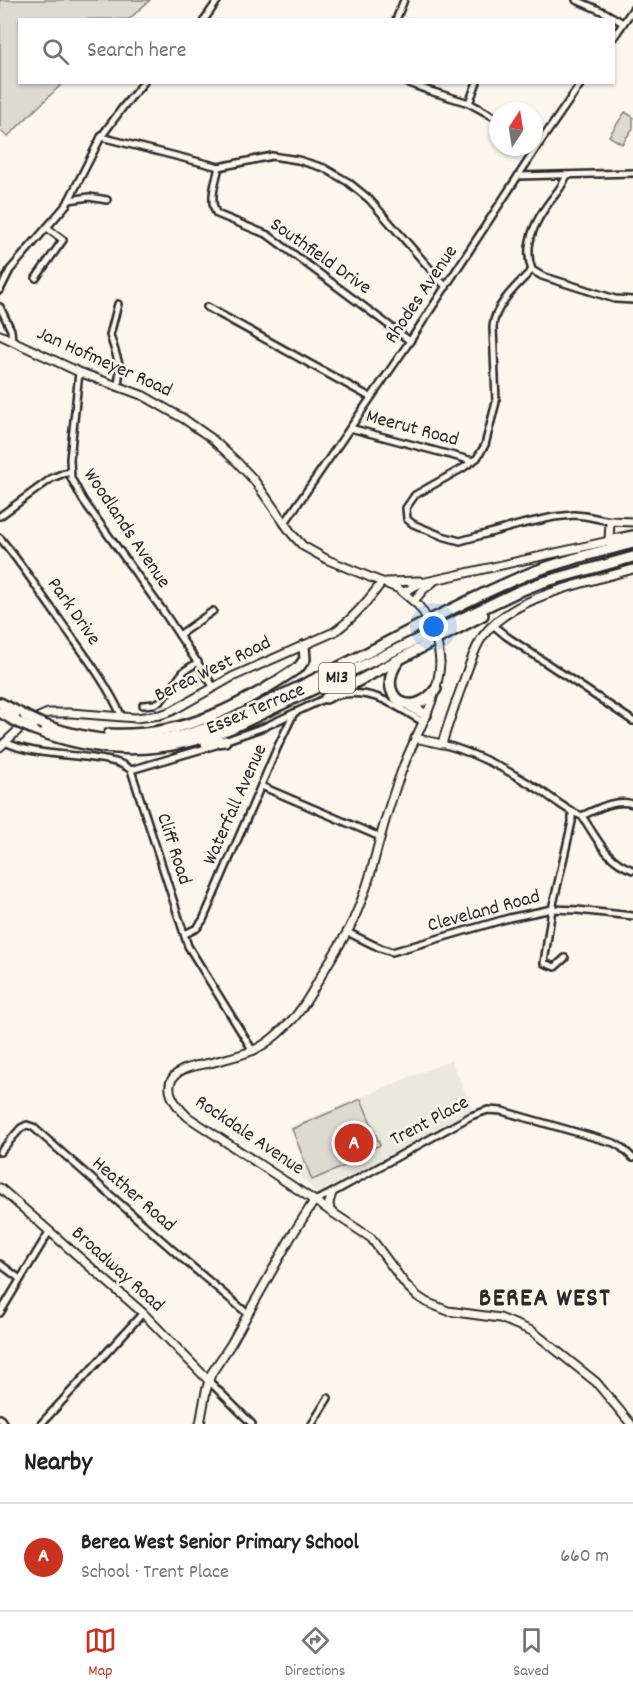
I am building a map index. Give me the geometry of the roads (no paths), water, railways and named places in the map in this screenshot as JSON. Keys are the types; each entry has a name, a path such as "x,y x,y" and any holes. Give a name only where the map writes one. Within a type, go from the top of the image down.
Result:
{"highway":[{"path":"609,541 633,536"},
{"name":"M13","path":"0,712 91,738 130,741 170,738 204,730 277,698 447,611 534,572 633,543"},
{"name":"M13","path":"0,703 33,729 64,740 105,747 147,749 189,743 212,736 261,714 516,592 633,557"},
{"path":"326,698 550,580"},
{"path":"56,729 130,734 171,728 206,719 235,706 299,667 305,659 304,646"},
{"path":"401,658 392,670 390,684 395,696 425,718"},
{"path":"407,704 424,701 436,689"},
{"path":"105,747 122,751 151,752 225,741"}],"street":[{"path":"205,18 218,0"},
{"path":"397,18 404,0"},
{"path":"576,0 614,18"},
{"path":"615,35 633,9"},
{"path":"615,18 623,23"},
{"path":"0,290 10,270 69,200 101,137 142,84"},
{"path":"411,84 469,103 489,114"},
{"path":"469,103 476,84"},
{"name":"Rhodes Avenue","path":"543,135 581,84"},
{"path":"101,137 219,167 273,156 298,160 324,168 348,182 369,199 446,287"},
{"name":"Rhodes Avenue","path":"284,524 410,341 530,156"},
{"name":"Southfield Drive","path":"219,167 213,200 213,209 217,214 268,235 410,341"},
{"path":"518,176 633,173"},
{"path":"566,176 563,185 539,217 532,232 529,248 532,270 549,279 615,299 633,300"},
{"path":"69,200 87,197 107,200"},
{"path":"36,278 63,240 47,228"},
{"name":"Meerut Road","path":"350,428 474,461 485,445 495,408 497,391 494,316 532,270"},
{"path":"118,303 110,335 120,367 118,387"},
{"path":"207,307 370,397"},
{"path":"1,313 11,330 12,341"},
{"name":"Jan Hofmeyer Road","path":"0,335 79,372 162,405 211,438 227,452 254,480 295,538 309,550 382,582"},
{"name":"Woodlands Avenue","path":"79,372 72,432 71,478 84,501 213,686"},
{"path":"474,461 420,491 411,499 406,508 406,515 410,522 449,538 464,540 540,520 574,515 633,522"},
{"path":"0,516 52,478 70,472"},
{"path":"404,592 421,583 437,579 609,541 610,521"},
{"name":"Park Drive","path":"0,538 77,643 117,705 122,717"},
{"path":"442,744 476,649 482,637 493,625 546,594 633,569"},
{"path":"382,582 437,579"},
{"path":"416,603 423,590 437,579"},
{"name":"Rockdale Avenue","path":"200,1424 208,1380 225,1355 314,1201 259,1162 188,1117 172,1099 170,1090 172,1080 179,1072 187,1068 253,1051 272,1039 295,1017 347,932 366,888 401,773 436,689 440,663 436,640 427,618 404,592 382,582"},
{"name":"Berea West Road","path":"2,745 27,722 44,714 58,712 146,718 172,711 213,686 329,635 341,627 368,600 382,582"},
{"path":"179,635 213,611"},
{"path":"493,625 516,643 633,720"},
{"path":"143,705 160,702 184,670 198,662"},
{"name":"Essex Terrace","path":"131,770 202,750 264,728 326,698 352,693 371,694 425,718"},
{"path":"109,716 117,705"},
{"path":"625,714 633,712"},
{"name":"Waterfall Avenue","path":"184,934 197,928 202,920 294,714"},
{"path":"415,738 467,751 528,783 572,812 582,816 608,855 633,870"},
{"path":"2,745 118,763 131,770"},
{"name":"Cliff Road","path":"131,770 192,953 253,1051"},
{"path":"261,786 380,837"},
{"path":"582,816 614,803 633,804"},
{"path":"565,958 555,966 544,963 552,909 572,822 572,812"},
{"name":"Cleveland Road","path":"347,932 380,948 392,951 510,918 552,909 633,916"},
{"name":"Trent Place","path":"314,1201 474,1114 488,1110 502,1111 614,1143 633,1158"},
{"name":"Heather Road","path":"0,1152 24,1126 33,1127 249,1314"},
{"name":"Broadway Road","path":"0,1188 143,1313 208,1380"},
{"path":"299,1190 303,1201 304,1216"},
{"path":"330,1211 329,1203 332,1193"},
{"path":"314,1201 371,1238 405,1284 426,1302 448,1311 500,1318 532,1330 596,1382 631,1424"},
{"path":"0,1313 49,1232"},
{"path":"0,1264 20,1279"},
{"path":"41,1424 143,1313"},
{"path":"208,1380 252,1424"},
{"path":"312,1424 328,1398"},
{"path":"0,1418 4,1424"}],"place":[{"name":"Berea West Senior Primary School","path":"354,1143"}],"district":[{"name":"BEREA WEST","path":"545,1299"}]}
